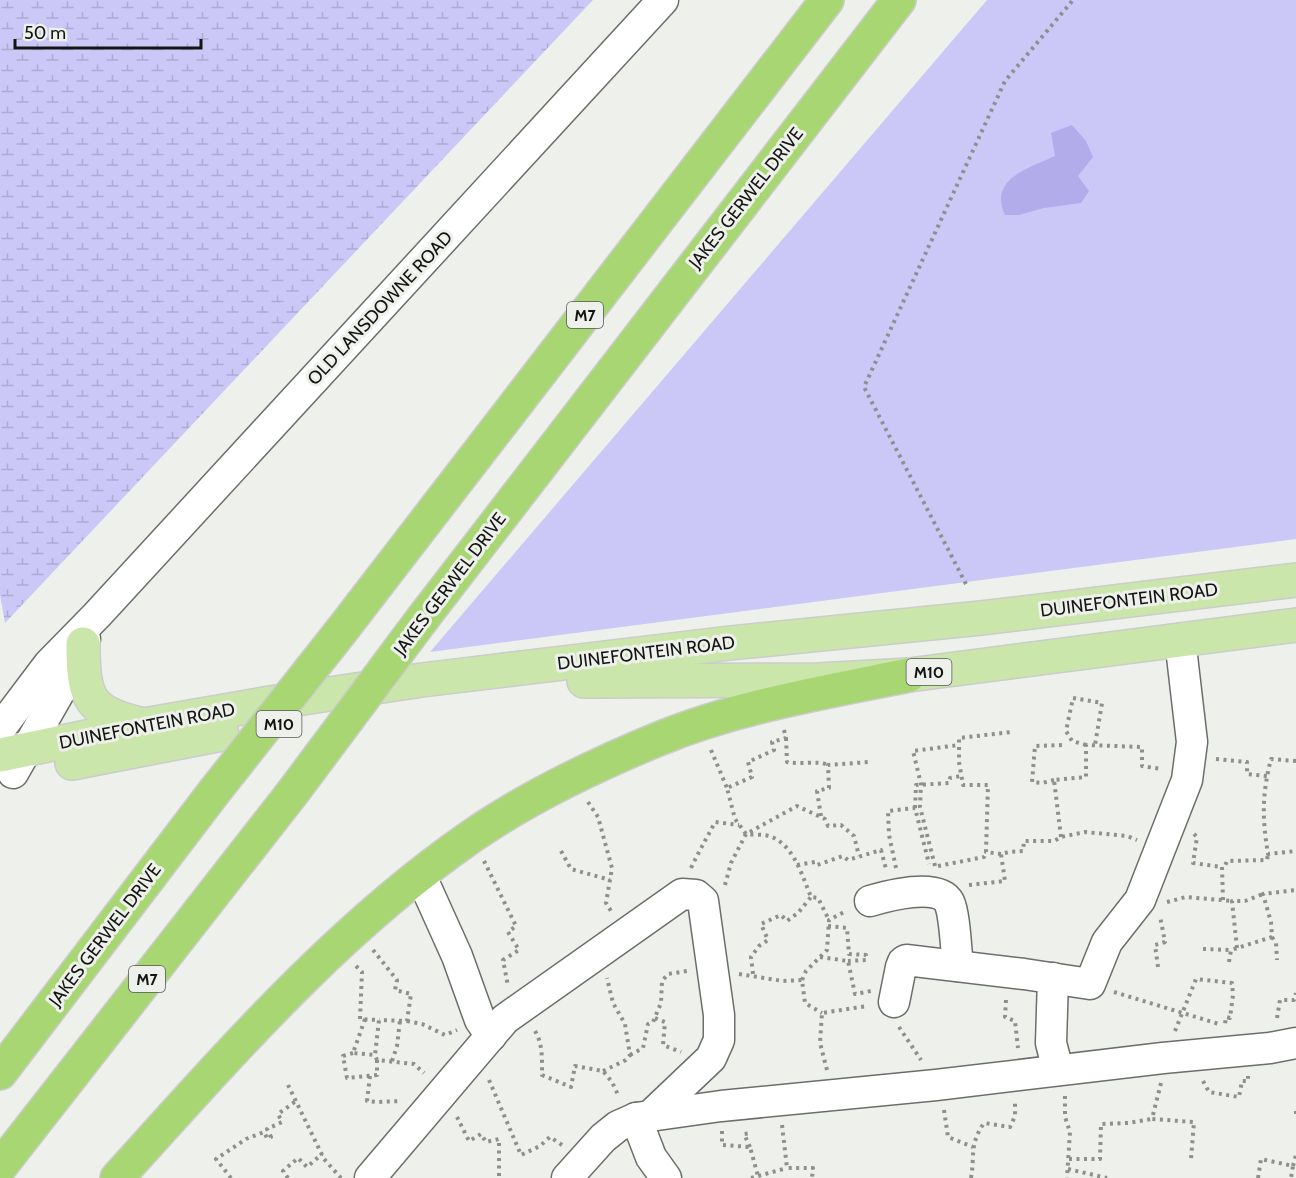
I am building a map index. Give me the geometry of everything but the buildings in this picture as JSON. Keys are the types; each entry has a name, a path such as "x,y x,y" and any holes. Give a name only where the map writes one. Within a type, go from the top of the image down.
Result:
{"highway":[{"name":"JAKES GERWEL DRIVE","path":"0,1073 214,792 342,630 827,0"},
{"name":"JAKES GERWEL DRIVE","path":"0,1167 293,792 423,618 899,0"},
{"path":"117,1178 250,1034 346,937 420,874 472,836 530,800 598,765 662,738 705,723 777,703 909,675"}],"main road":[{"name":"DUINEFONTEIN ROAD","path":"9,763 144,725 270,703 531,666 981,618 1296,580"},
{"name":"DUINEFONTEIN ROAD","path":"9,763 439,695 560,682 614,679 818,680 909,675 1296,625"},
{"path":"90,629 83,675 87,691 93,702 105,713 118,719 144,725"}],"street":[{"name":"OLD LANSDOWNE ROAD","path":"0,729 49,664 90,629 663,0"},
{"name":"OLD LANSDOWNE ROAD","path":"9,763 60,691 90,629"},
{"path":"895,995 903,962 906,960 1090,984 1107,942 1149,902 1159,849 1175,810 1190,762 1192,742 1180,639"},
{"path":"420,874 457,956 483,1036"},
{"path":"882,889 940,890 958,966"},
{"path":"370,1178 436,1099 483,1036 682,894 699,898 714,972 719,1015 719,1040 711,1058 643,1117 611,1132 575,1168"},
{"path":"1053,978 1051,1043 1058,1070"},
{"path":"643,1117 721,1106 835,1096 1270,1048 1296,1043"},
{"path":"643,1117 651,1157 666,1178"}],"path":[{"path":"966,584 864,387 1005,81 1073,0"},
{"path":"1095,745 1102,704 1073,698 1066,731 1072,741 1086,745 1142,747 1142,766 1168,770 1190,762 1247,762 1247,774 1267,776"},
{"path":"777,703 786,738 788,762 798,765 869,762"},
{"path":"705,723 712,756 727,789 735,819 746,834"},
{"path":"940,890 984,857 986,852 988,785 963,785 959,738 1012,732"},
{"path":"727,789 752,777 748,762 769,754 774,750 772,742 786,738"},
{"path":"1064,745 1035,746 1032,782 1042,783 1086,777 1086,745"},
{"path":"940,890 920,807 921,784 913,750 959,746"},
{"path":"1222,900 1222,867 1227,861 1268,860 1263,819 1271,759 1296,761"},
{"path":"821,817 817,791 829,788 828,765"},
{"path":"940,890 928,857 915,808 916,785 949,783 950,778 961,776"},
{"path":"1054,780 1061,837"},
{"path":"560,785 568,805 586,799 598,817 612,868 606,903 612,944 613,1003 625,1024 630,1055"},
{"path":"740,825 715,822 702,844 690,871 699,898 724,887 731,863 746,834 797,806 825,819 828,826 841,825 854,836 859,856"},
{"path":"829,920 882,889 897,871 889,835 888,811 915,808"},
{"path":"1175,810 1197,837 1193,863 1222,867"},
{"path":"986,852 1001,854 1023,851 1024,841 1054,841 1061,837 1085,832 1127,836 1159,849"},
{"path":"746,834 769,836 781,843 797,865 811,897"},
{"path":"797,865 815,862 818,865 843,856 848,860 881,850 882,889"},
{"path":"561,851 571,869 610,880"},
{"path":"1268,854 1296,851"},
{"path":"940,890 1005,881 1001,854"},
{"path":"1158,967 1155,945 1165,942 1149,902 1186,897 1245,901 1263,894 1296,890"},
{"path":"1263,894 1271,922 1272,938 1276,942 1277,960"},
{"path":"811,897 818,898 829,920 827,950 806,971 802,980 805,1003 822,1013 895,995"},
{"path":"753,974 751,957 759,946 768,940 761,924 780,915 787,921 798,913 811,897"},
{"path":"1232,901 1237,948"},
{"path":"820,957 848,961 866,960 866,955 849,954 847,928 828,926"},
{"path":"346,937 362,972 360,1018 407,1021 422,1024 445,1035 483,1036 522,1155 540,1146 550,1137 575,1168"},
{"path":"346,937 396,980 395,990 411,994 407,1021"},
{"path":"1203,949 1232,950 1272,938"},
{"path":"1229,962 1232,950"},
{"path":"848,961 855,994 895,995"},
{"path":"603,1071 644,1048 648,1024 653,1022 661,1003 662,981 668,974 701,969 753,974 783,981 802,980"},
{"path":"1090,984 1212,1023 1233,1025"},
{"path":"1276,1019 1281,1000 1294,1000 1296,993"},
{"path":"822,1013 820,1043 835,1096"},
{"path":"655,1018 665,1022 663,1045 682,1052 719,1040"},
{"path":"352,1053 365,1019"},
{"path":"379,1020 376,1058 377,1075 347,1078 343,1056 352,1053 376,1058 392,1061 414,1064 436,1099 441,1122 456,1114 469,1141 481,1134 486,1142 500,1139 500,1178"},
{"path":"392,1061 397,1046 400,1020"},
{"path":"1058,1070 1065,1085 1065,1117 1070,1132 1067,1178"},
{"path":"370,1076 367,1101 436,1099"},
{"path":"288,1085 322,1154 342,1178"},
{"path":"231,1178 216,1159 246,1139 264,1132 267,1138 271,1137 267,1129 282,1122 278,1114 296,1101"},
{"path":"780,1101 787,1168"},
{"path":"721,1106 722,1145 750,1147 758,1176"},
{"path":"1069,1159 1100,1159 1101,1124 1152,1119"},
{"path":"288,1178 283,1171 298,1158 307,1167 322,1154"},
{"path":"1291,1178 1296,1155"},
{"path":"1258,1178 1262,1159 1293,1166"},
{"path":"751,1178 787,1168 813,1168 812,1178"},
{"path":"1068,1169 1107,1178"}],"green space":[{"path":"0,0 593,0 5,623 0,595"},
{"path":"987,0 1296,0 1296,539 430,652"}],"shaded area":[{"path":"1072,125 1086,141 1093,157 1078,176 1089,191 1081,203 1044,208 1019,215 1005,215 1001,203 1002,192 1006,184 1023,170 1055,156 1051,133"}]}
